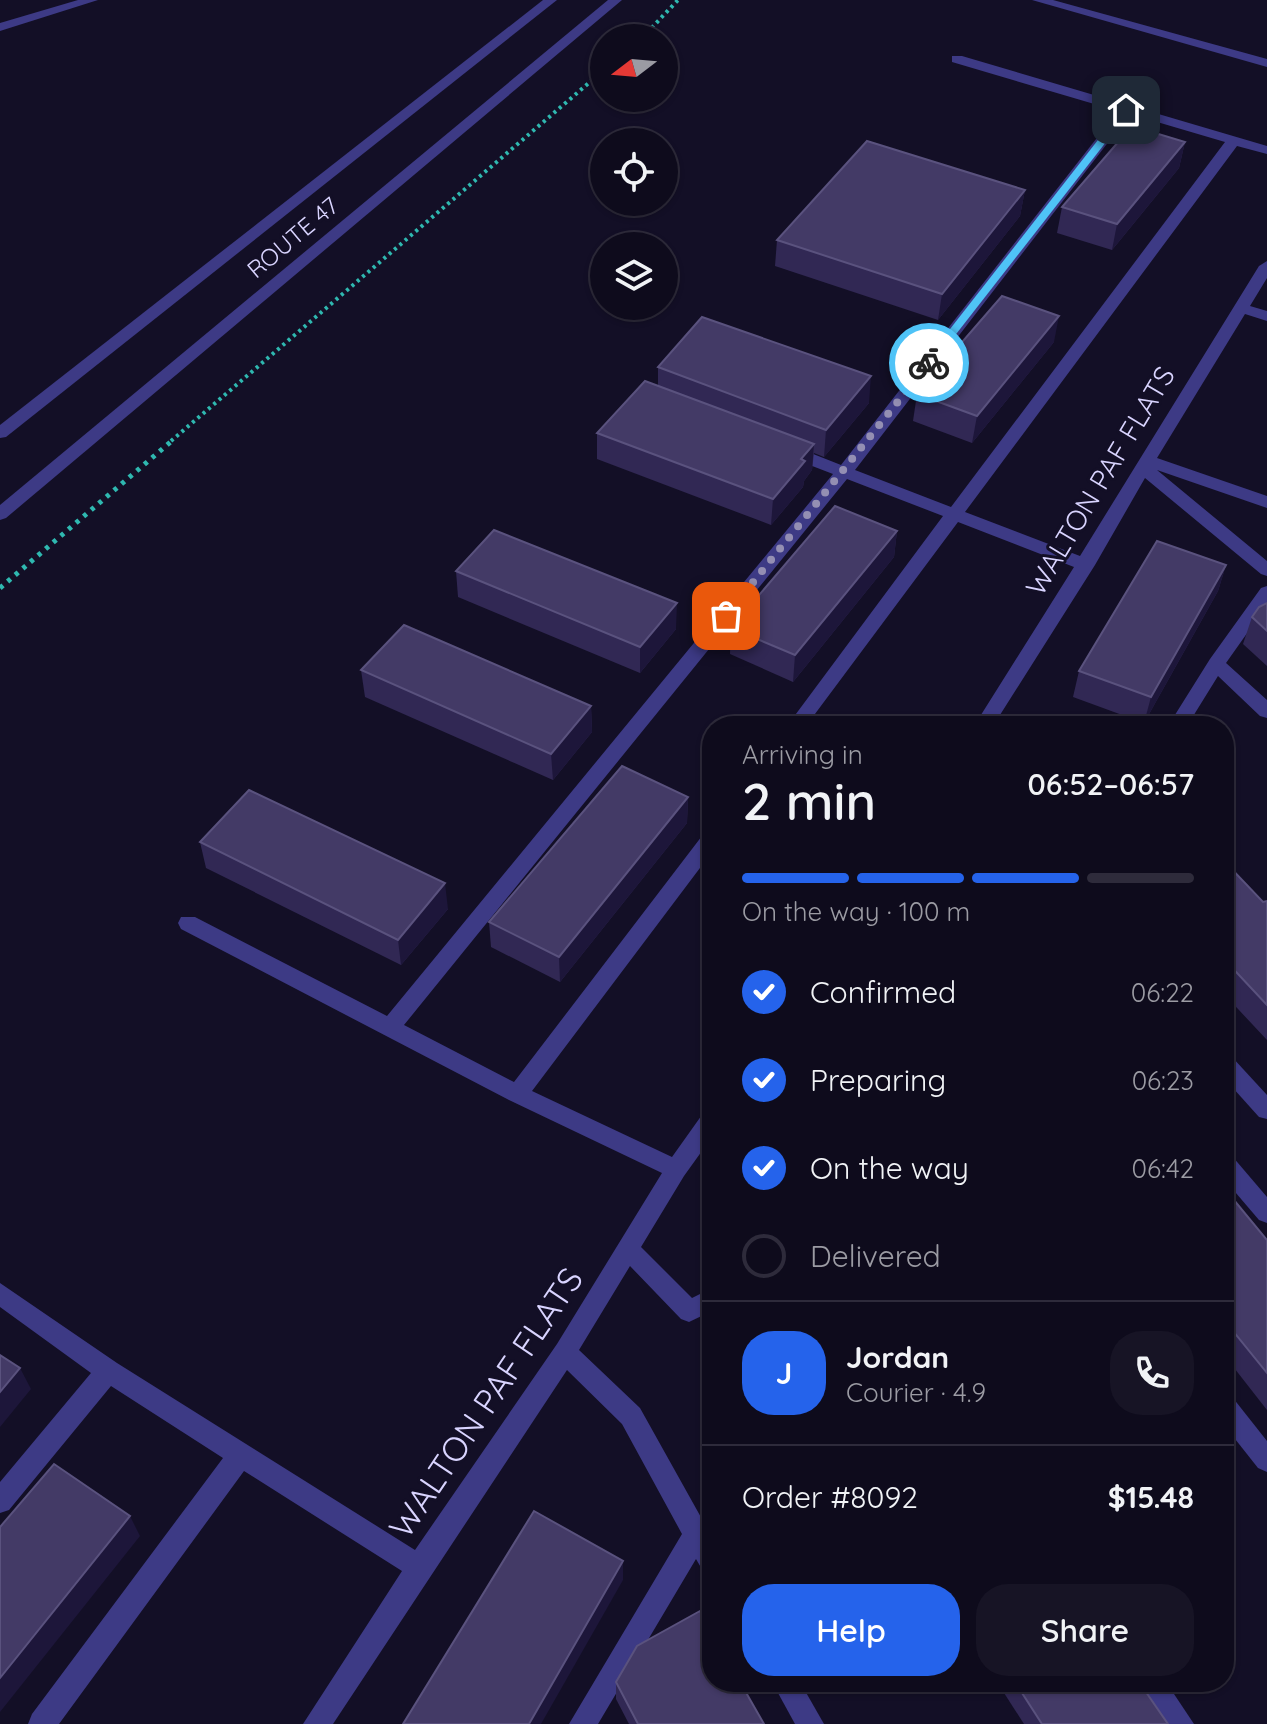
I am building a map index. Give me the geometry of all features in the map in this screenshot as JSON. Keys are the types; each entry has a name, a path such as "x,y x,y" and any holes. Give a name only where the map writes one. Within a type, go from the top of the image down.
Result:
{"street":[{"path":"0,27 92,0"},
{"name":"ROUTE 47","path":"0,433 551,0"},
{"name":"ROUTE 47","path":"0,514 616,0"},
{"path":"1038,0 1267,63"},
{"path":"957,59 1267,150"},
{"path":"391,1026 844,472 1126,110"},
{"path":"804,716 1233,141"},
{"name":"WALTON PAF FLATS","path":"989,716 1086,565 1144,463 1267,266"},
{"path":"1241,308 1267,316"},
{"path":"770,444 1086,565"},
{"path":"1144,463 1267,502"},
{"path":"1144,463 1267,570"},
{"path":"1183,716 1267,592"},
{"path":"1216,664 1267,711"},
{"path":"517,1094 702,850"},
{"path":"188,923 517,1094 676,1169"},
{"path":"1234,1074 1267,1110"},
{"name":"WALTON PAF FLATS","path":"317,1724 565,1352 676,1169 702,1133"},
{"path":"1234,1175 1267,1213"},
{"path":"628,1249 689,1311 702,1304"},
{"path":"0,1294 108,1371 419,1567"},
{"path":"565,1352 631,1416 702,1545"},
{"path":"0,1501 108,1371"},
{"path":"1234,1419 1267,1460"},
{"path":"42,1724 241,1454"},
{"path":"583,1724 696,1535"},
{"path":"791,1692 810,1724"},
{"path":"1157,1692 1180,1724"}],"path":[{"path":"655,24 678,0"},
{"path":"0,588 590,82"}],"building":[{"path":"1132,126 1185,142 1117,224 1062,207"},
{"path":"867,141 1025,190 942,294 777,240"},
{"path":"1002,296 1059,316 977,416 917,394"},
{"path":"702,317 871,376 826,430 658,367"},
{"path":"645,381 814,444 801,459 805,461 773,499 597,433"},
{"path":"835,506 897,531 795,655 731,628"},
{"path":"494,530 677,603 640,647 456,571"},
{"path":"1157,541 1226,565 1151,697 1079,671"},
{"path":"1267,603 1267,631 1252,617 1259,607"},
{"path":"404,625 591,706 551,754 361,670"},
{"path":"622,766 688,797 559,957 489,922"},
{"path":"249,790 445,883 398,940 200,842"},
{"path":"1234,872 1263,902 1267,901 1267,1005 1234,970"},
{"path":"1234,1200 1267,1240 1267,1373 1234,1332"},
{"path":"0,1355 20,1368 0,1392"},
{"path":"54,1464 130,1516 0,1678 0,1527"},
{"path":"534,1511 623,1561 529,1724 403,1724"},
{"path":"700,1611 702,1692 746,1692 764,1724 638,1724 616,1682 637,1646"},
{"path":"1021,1692 1146,1692 1168,1724 1042,1724"}],"way so far":[{"path":"726,616 929,363"}],"route":[{"path":"929,363 1126,110"}]}
